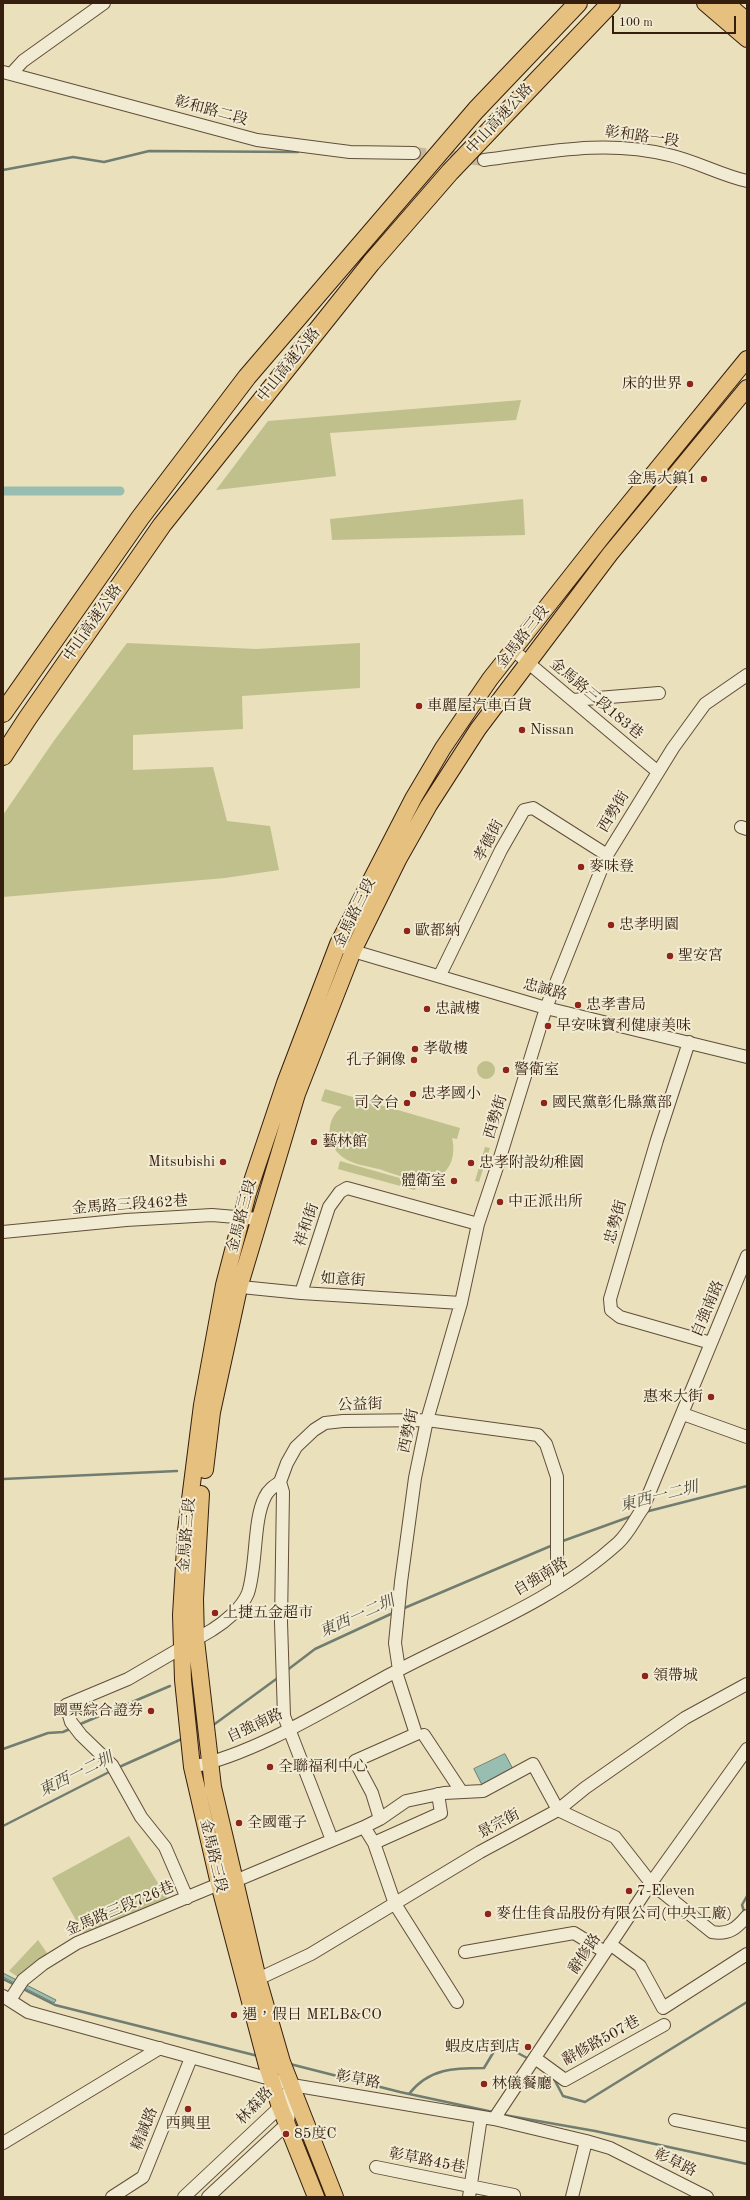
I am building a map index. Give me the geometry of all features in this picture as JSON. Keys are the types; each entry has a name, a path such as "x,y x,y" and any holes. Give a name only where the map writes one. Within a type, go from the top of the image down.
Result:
{"highway":[{"name":"中山高速公路","path":"3,713 140,518 247,377 476,110 578,3"},
{"name":"中山高速公路","path":"3,756 162,524 371,263 456,166 611,3"}],"main road":[{"path":"705,3 747,39"},
{"path":"726,3 747,21"},
{"name":"金馬路三段","path":"316,2197 288,2123 280,2107 219,1884 192,1766 181,1647 186,1531 204,1435 212,1412 241,1216 272,1120 338,944 414,797 443,748 490,679 595,545 747,359"},
{"name":"金馬路三段","path":"231,1286 259,1219 297,1094 353,951 399,858 429,805 478,729 610,554 747,388"},
{"name":"金馬路三段","path":"204,1435 195,1599 196,1640 209,1763 213,1787 258,1978 282,2062 336,2197"}],"street":[{"path":"7,72 104,3"},
{"name":"彰和路二段","path":"7,72 257,140 350,152 414,153"},
{"name":"彰和路一段","path":"484,160 578,147 615,147 668,154 728,177 747,181"},
{"name":"金馬路三段183巷","path":"513,650 658,772"},
{"name":"西勢街","path":"462,1791 420,1734 397,1671 395,1643 400,1582 414,1486 427,1420 461,1303 478,1224 546,1008 607,856 658,772 705,704 747,675"},
{"path":"573,700 659,693"},
{"name":"孝德街","path":"440,975 501,850 524,810 533,808 607,856"},
{"name":"忠誠路","path":"338,944 353,951 440,975 546,1008 747,1057"},
{"name":"忠勢街","path":"688,1042 610,1299 611,1310 620,1317 711,1343"},
{"name":"祥和街","path":"301,1294 328,1207 340,1192 347,1188 478,1224"},
{"name":"金馬路三段462巷","path":"3,1232 126,1220 212,1216 241,1216 259,1219"},
{"name":"自強南路","path":"192,1766 220,1760 289,1729 397,1671 468,1637 577,1575 620,1542 643,1508 650,1487 683,1414 711,1343 746,1262"},
{"name":"如意街","path":"231,1286 301,1294 461,1303"},
{"path":"683,1414 747,1437"},
{"name":"公益街","path":"332,1840 284,1716 281,1622 283,1492 280,1482 287,1463 296,1447 314,1430 325,1423 343,1421 427,1420 538,1435 546,1444 557,1477 557,1587"},
{"path":"187,1898 165,1847 141,1817 115,1770 74,1727 66,1705 128,1679 223,1624 239,1607 248,1594 256,1547 260,1510 265,1497 271,1488 280,1482"},
{"name":"景宗街","path":"258,1978 311,1954 480,1852 558,1810 585,1788 685,1718 747,1684"},
{"path":"380,1820 372,1793 355,1762 420,1734"},
{"name":"辭修路","path":"497,2115 651,1883 747,1750"},
{"name":"金馬路三段726巷","path":"12,1992 43,1964 77,1943 219,1884 235,1881 364,1827 380,1820 406,1801 438,1794 462,1791 483,1791 533,1764 558,1810"},
{"path":"374,1843 441,1812 438,1794"},
{"path":"558,1810 615,1837 651,1883 712,1932 723,1934 737,1928 747,1916"},
{"path":"364,1827 374,1843 395,1904 457,2002"},
{"path":"465,1952 574,1933 608,1948 640,1966 663,2008 747,1954"},
{"name":"彰草路","path":"12,1992 28,2012 272,2080 292,2085 481,2117 497,2115 610,2148 707,2197"},
{"name":"辭修路507巷","path":"533,2060 565,2080 664,2025"},
{"path":"3,2143 160,2048"},
{"name":"精誠路","path":"112,2197 143,2177 191,2058"},
{"name":"林森路","path":"184,2197 280,2107 292,2085"},
{"name":"林森路","path":"288,2123 292,2085"},
{"name":"彰草路45巷","path":"470,2191 481,2117"},
{"path":"676,2120 747,2135"},
{"path":"208,2197 288,2123"},
{"path":"572,2197 586,2141"},
{"name":"彰草路45巷","path":"376,2167 470,2191 514,2195"}],"green space":[{"path":"521,400 516,420 330,433 336,476 216,490 268,421"},
{"path":"523,499 525,535 332,540 330,519"},
{"path":"127,643 256,649 360,643 360,688 242,696 243,729 133,735 133,770 213,767 227,821 270,826 279,870 225,878 3,897 3,815 53,742"},
{"path":"486,1061 492,1064 495,1070 492,1076 486,1079 480,1076 477,1070 480,1064"},
{"path":"325,1089 460,1128 457,1139 452,1138 453,1155 447,1170 442,1175 435,1178 417,1180 358,1164 343,1157 334,1148 330,1136 333,1117 342,1107 321,1101"},
{"path":"485,1147 490,1148 479,1182 475,1181"},
{"path":"340,1161 417,1183 415,1190 338,1169"},
{"path":"129,1836 169,1901 85,1936 52,1878"},
{"path":"38,1940 49,1956 21,1979 9,1971"}],"water":[{"path":"505,1754 514,1771 483,1787 474,1769"},
{"path":"3,1973 56,2000 54,2003 3,1977"}],"waterway":[{"path":"3,170 73,157 104,162 149,151 298,152"},
{"path":"3,491 120,491"},
{"path":"3,1479 177,1471"},
{"name":"東西一二圳","path":"645,1512 747,1486"},
{"name":"東西一二圳","path":"560,1542 632,1516"},
{"name":"東西一二圳","path":"402,1609 553,1545"},
{"name":"東西一二圳","path":"286,1671 315,1649 393,1613"},
{"name":"東西一二圳","path":"212,1726 279,1677"},
{"path":"78,1725 170,1686"},
{"path":"3,1749 48,1733 63,1732 72,1728"},
{"name":"東西一二圳","path":"117,1768 184,1738"},
{"name":"東西一二圳","path":"3,1826 111,1771"},
{"path":"745,1914 742,1905 747,1896"},
{"path":"3,1979 15,1985"},
{"path":"21,1988 55,2005 258,2056"},
{"path":"553,2077 563,2096 585,2102 747,2002"},
{"path":"409,2094 417,2085 434,2074 453,2069 484,2068 499,2043 529,2059"},
{"path":"290,2064 400,2092 493,2112"},
{"path":"504,2115 595,2131 747,2164"}],"tunnel":[{"path":"414,153 484,160"}],"place":[{"name":"床的世界","path":"690,384"},
{"name":"金馬大鎮1","path":"704,479"},
{"name":"車麗屋汽車百貨","path":"419,706"},
{"name":"Nissan","path":"522,730"},
{"name":"麥味登","path":"581,867"},
{"name":"忠孝明園","path":"611,925"},
{"name":"歐都納","path":"407,931"},
{"name":"聖安宮","path":"670,956"},
{"name":"忠孝書局","path":"578,1005"},
{"name":"忠誠樓","path":"427,1009"},
{"name":"早安味寶利健康美味","path":"548,1026"},
{"name":"孝敬樓","path":"415,1049"},
{"name":"孔子銅像","path":"414,1060"},
{"name":"警衛室","path":"506,1070"},
{"name":"忠孝國小","path":"413,1094"},
{"name":"司令台","path":"407,1103"},
{"name":"國民黨彰化縣黨部","path":"544,1103"},
{"name":"藝林館","path":"314,1142"},
{"name":"Mitsubishi","path":"223,1162"},
{"name":"忠孝附設幼稚園","path":"471,1163"},
{"name":"體衛室","path":"454,1181"},
{"name":"中正派出所","path":"500,1202"},
{"name":"惠來大街","path":"711,1397"},
{"name":"上捷五金超市","path":"215,1613"},
{"name":"領帶城","path":"645,1676"},
{"name":"國票綜合證券","path":"151,1711"},
{"name":"全聯福利中心","path":"270,1767"},
{"name":"全國電子","path":"239,1823"},
{"name":"7-Eleven","path":"629,1891"},
{"name":"麥仕佳食品股份有限公司(中央工廠)","path":"488,1914"},
{"name":"遇，假日 MELB&CO","path":"234,2015"},
{"name":"蝦皮店到店","path":"528,2047"},
{"name":"林儀餐廳","path":"484,2084"},
{"name":"西興里","path":"188,2109"},
{"name":"85度C","path":"286,2134"}]}
